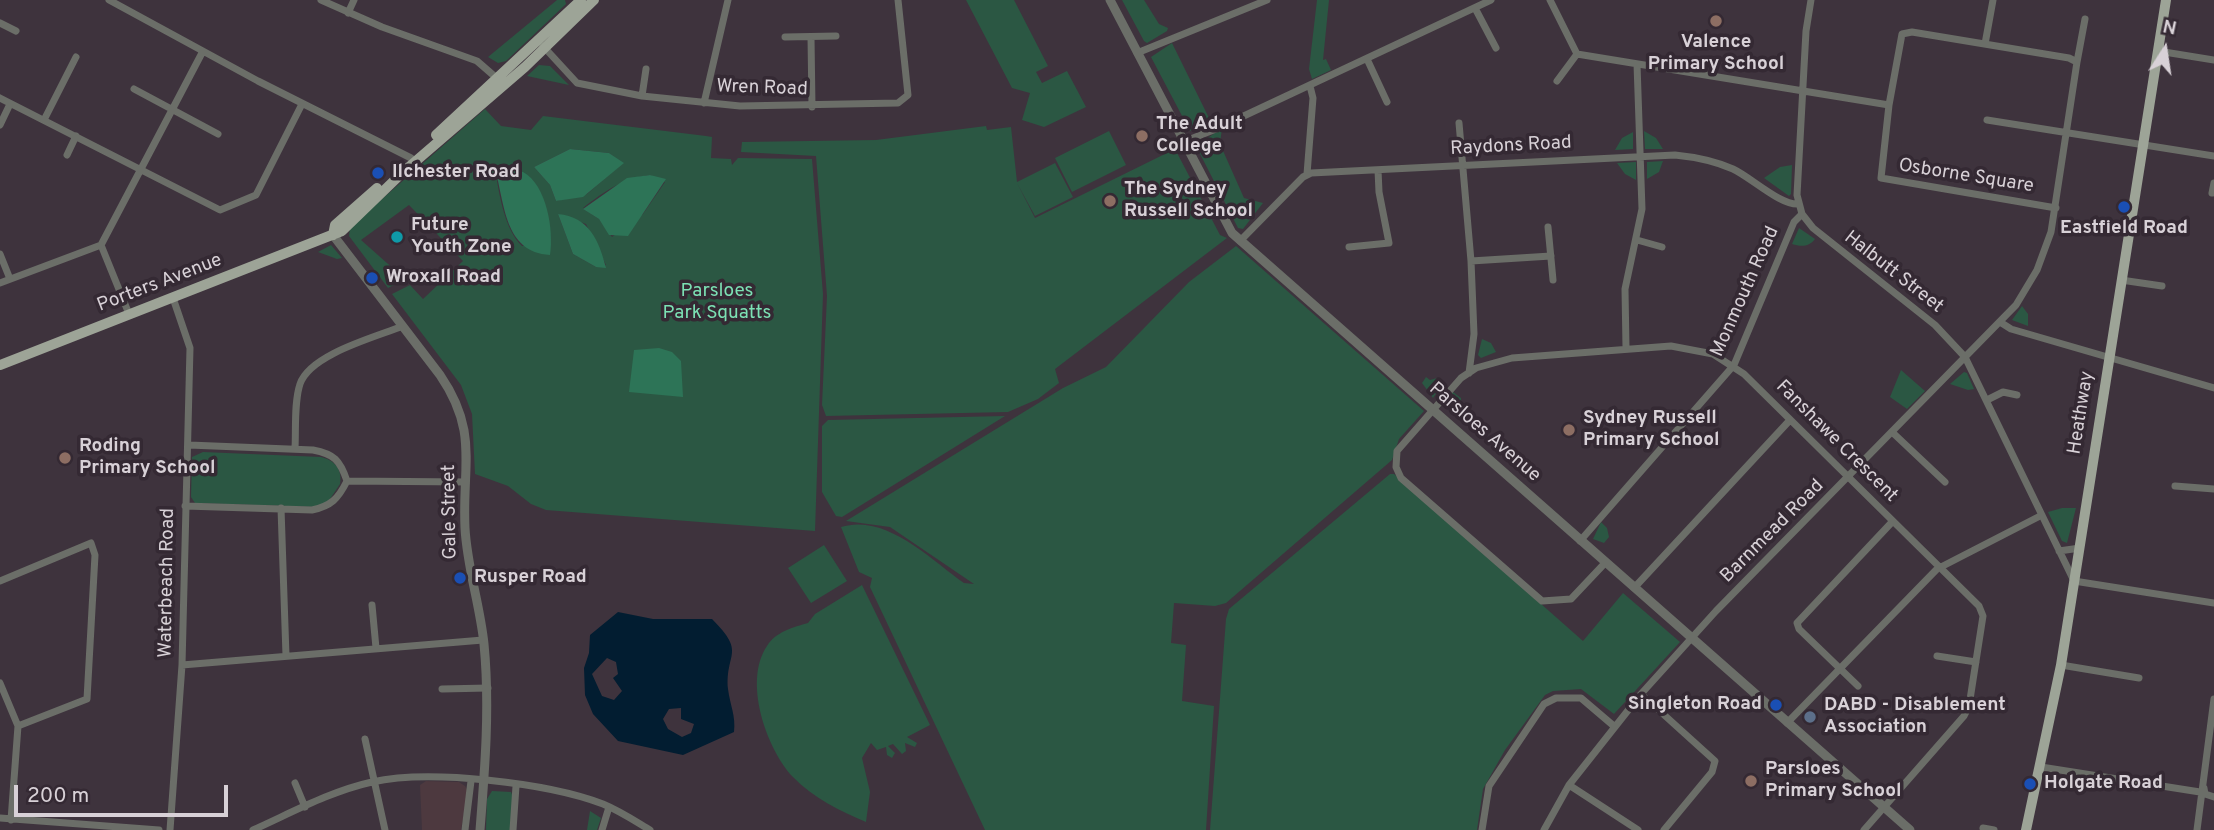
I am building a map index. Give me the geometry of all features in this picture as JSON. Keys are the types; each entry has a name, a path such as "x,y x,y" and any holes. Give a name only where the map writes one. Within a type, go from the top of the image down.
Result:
{"main road":[{"name":"Porters Avenue","path":"0,365 342,231 541,44 594,0"},
{"name":"Heathway","path":"2026,830 2061,665 2166,0"},
{"name":"Porters Avenue","path":"541,44 577,1"},
{"name":"Porters Avenue","path":"333,235 335,225 501,82"}],"street":[{"path":"109,0 302,104 411,158"},
{"path":"321,0 348,13 477,61 501,82"},
{"path":"348,13 354,0"},
{"path":"704,103 728,0"},
{"name":"Wren Road","path":"541,44 577,83 642,96 704,103 812,107 904,101 908,94 898,0"},
{"name":"Parsloes Avenue","path":"1110,0 1221,216 1240,241 1910,830"},
{"path":"1138,53 1267,0"},
{"path":"1183,142 1216,130 1491,0"},
{"path":"1550,0 1577,54"},
{"name":"Halbutt Street","path":"1811,0 1806,31 1803,91 1799,204 1802,214 1825,239 1935,325 1965,357 2074,581"},
{"path":"1985,44 1993,0"},
{"path":"1475,8 1496,48"},
{"name":"Osborne Square","path":"2077,62 2069,58 1985,44 1907,32 1902,34 1889,105 1881,178 2056,208 2085,19"},
{"path":"0,23 16,31"},
{"path":"785,37 836,36"},
{"path":"811,37 812,107"},
{"path":"0,283 101,246 203,51"},
{"path":"2158,51 2214,60"},
{"path":"1577,54 1889,105"},
{"path":"1558,81 1577,54"},
{"path":"44,120 76,57"},
{"path":"1367,59 1387,102"},
{"path":"1626,348 1625,289 1642,209 1637,64"},
{"path":"642,96 646,69"},
{"path":"1240,241 1307,174 1313,98 1310,86"},
{"path":"134,89 218,134"},
{"path":"0,98 220,210 256,195 302,104"},
{"path":"0,125 10,104"},
{"path":"1987,120 2214,156"},
{"path":"1459,123 1471,261 1474,334 1469,373"},
{"path":"67,155 76,136"},
{"name":"Raydons Road","path":"1307,174 1675,155 1710,161 1752,179 1786,204 1799,204"},
{"path":"1349,247 1389,243 1379,192 1378,170"},
{"path":"2212,193 2214,183"},
{"name":"Barnmead Road","path":"1544,830 1569,785 1641,694 2015,305 2037,270 2056,208"},
{"name":"Monmouth Road","path":"1580,541 1734,365 1794,222 1802,214"},
{"path":"1548,227 1553,280"},
{"name":"Gale Street","path":"333,235 454,395 466,431 468,552 488,688 480,830"},
{"path":"1637,240 1662,247"},
{"path":"101,246 129,314"},
{"path":"0,254 10,279"},
{"path":"1471,261 1551,256"},
{"path":"2121,280 2162,286"},
{"name":"Waterbeach Road","path":"170,830 182,665 190,348 173,298"},
{"path":"2000,322 2011,329 2212,384"},
{"path":"295,449 299,385 307,371 335,353 403,326"},
{"name":"Fanshawe Crescent","path":"1605,563 1571,599 1542,601 1401,478 1396,467 1397,451 1469,373 1513,358 1626,348 1671,346 1699,349 1734,365 1941,567 1982,611 1969,706 1964,716 1864,830"},
{"path":"1987,400 2003,391 2017,395"},
{"path":"1634,588 1790,420"},
{"path":"1892,432 1945,482"},
{"path":"185,506 312,510 328,506 340,496 347,481 342,465 332,454 295,449 189,445"},
{"path":"347,481 466,482"},
{"path":"2175,486 2214,489"},
{"path":"281,508 286,656"},
{"path":"1787,723 1941,567 2042,515"},
{"path":"1858,686 1799,629 1799,618 1894,521"},
{"path":"0,581 91,543 95,555 88,699 18,726"},
{"path":"2059,551 2080,548"},
{"path":"2074,581 2214,603"},
{"path":"372,605 376,648"},
{"path":"182,665 483,640"},
{"path":"1937,656 1976,662"},
{"path":"2061,665 2138,678"},
{"path":"0,683 18,726 11,820"},
{"path":"442,689 488,688"},
{"path":"1641,694 1715,761 1712,772 1664,830"},
{"path":"1482,830 1489,786 1544,704 1556,698 1581,698 1615,727"},
{"path":"2197,830 2214,699"},
{"path":"365,739 385,830"},
{"path":"2040,767 2200,792 2204,788"},
{"path":"253,830 305,807 375,782 417,777 483,782 575,796 609,807 650,830"},
{"path":"465,830 471,781"},
{"path":"295,783 305,807"},
{"path":"1569,785 1638,830"},
{"path":"513,830 516,786"},
{"path":"2204,788 2206,794 2214,797"},
{"path":"602,830 609,807"},
{"path":"0,818 159,830"},
{"path":"1983,828 1994,830"}],"shaded area":[{"path":"426,781 459,782 465,786 468,791 461,830 422,830 420,785"}],"green space":[{"path":"557,0 565,0 566,4 506,61 498,63 488,57"},
{"path":"966,0 1014,0 1048,66 1036,72 1042,83 1067,71 1086,107 1044,127 1022,120 1030,93 1012,88"},
{"path":"1122,0 1144,0 1159,24 1168,28 1167,31 1147,43 1144,41"},
{"path":"1317,0 1329,0 1323,60 1326,59 1331,70 1312,79 1309,69"},
{"path":"1172,43 1210,120 1190,131 1151,57"},
{"path":"539,65 550,66 569,85 527,76"},
{"name":"Parsloes Park Squatts","path":"485,109 501,126 531,130 543,116 712,137 711,158 731,159 732,165 738,158 812,159 823,294 815,531 546,510 531,504 508,486 475,474 472,414 461,385 392,294 410,285 423,299 463,261 409,205 361,240 405,279 388,288 349,236 350,227","holes":["570,149 609,153 623,163 587,194 556,201 550,185 534,167","495,169 523,175 532,182 544,202 551,242 522,246 511,230","650,175 665,182 643,214 612,237 599,219 583,208 615,186","558,214 586,224 606,265 596,267 573,254"]},
{"path":"986,126 987,130 1011,127 1017,182 1055,163 1073,197 1035,216 1017,183 1035,218 1175,149 1220,235 1227,238 1055,369 1059,383 1038,399 1008,412 826,416 822,405 827,296 816,156 741,152 742,142 876,140"},
{"path":"1222,128 1220,144 1244,198 1263,203 1243,229 1238,228 1196,146"},
{"path":"1109,131 1126,165 1072,192 1055,158"},
{"path":"1644,131 1656,138 1663,149 1645,149"},
{"path":"1633,132 1633,149 1615,150 1622,138"},
{"path":"570,149 609,153 624,163 583,197 556,201 550,185 534,167"},
{"path":"1663,161 1659,172 1647,179 1647,162"},
{"path":"1636,162 1636,180 1625,174 1617,163"},
{"path":"1792,165 1789,196 1764,178 1780,167"},
{"path":"495,169 523,172 538,187 550,222 550,255 535,252 515,236 505,211"},
{"path":"650,175 666,179 628,236 609,235 599,219 583,209 627,178"},
{"path":"558,214 569,216 585,225 596,239 606,268 596,267 573,254"},
{"path":"1799,228 1815,239 1810,244 1792,244"},
{"path":"331,245 342,258 337,259 318,252"},
{"path":"1236,246 1424,411 1399,439 1392,460 1226,603 1215,606 1174,603 1171,643 1186,645 1182,701 1214,706 1206,830 985,830 870,587 872,578 859,572 841,527 858,524 891,532 922,551 964,583 974,584 890,527 846,521 1063,388 1106,367 1189,282"},
{"path":"2022,306 2028,314 2028,326 2012,320"},
{"path":"1482,339 1491,343 1496,352 1481,358 1478,355"},
{"path":"659,348 672,352 681,361 683,397 629,392 634,350"},
{"path":"1901,370 1925,391 1907,409 1890,397"},
{"path":"1964,372 1974,389 1968,390 1950,384"},
{"path":"1426,377 1430,380 1437,378 1443,383 1433,398 1422,383"},
{"path":"1453,392 1461,398 1461,407 1456,413 1443,407"},
{"path":"1005,416 842,517 836,516 822,492 822,426 828,420"},
{"path":"203,452 321,457 336,466 340,474 340,484 328,502 315,507 195,503 191,497 192,457"},
{"path":"1390,474 1394,474 1583,641 1623,593 1680,642 1614,714 1581,689 1553,691 1545,695 1505,750 1483,789 1477,830 1210,830 1226,619 1229,609"},
{"path":"2076,508 2067,543 2062,541 2048,512"},
{"path":"1601,522 1607,528 1609,537 1604,543 1593,539"},
{"path":"824,545 847,581 811,603 788,568"},
{"path":"862,585 930,725 907,737 917,743 915,747 905,743 906,751 902,754 893,744 888,746 895,753 892,758 887,755 886,747 877,750 871,743 862,758 870,792 866,822 818,798 801,785 783,764 774,749 761,714 757,677 760,660 770,641 785,631 808,623 815,614"},
{"path":"492,791 511,792 511,830 486,830 487,799"},
{"path":"590,811 601,818 597,830 587,830"}],"water":[{"path":"618,612 653,619 712,619 729,639 732,647 728,689 734,716 734,732 683,755 618,741 593,714 585,695 584,668 589,653 590,635","holes":["607,658 616,662 618,674 613,678 622,691 614,700 602,696 592,674","681,708 681,719 694,724 691,733 682,737 668,729 663,719 669,709"]}],"place":[{"name":"Valence Primary School","path":"1716,21"},
{"name":"The Adult College","path":"1142,136"},
{"name":"Ilchester Road","path":"378,173"},
{"name":"The Sydney Russell School","path":"1110,201"},
{"name":"Eastfield Road","path":"2124,207"},
{"name":"Future Youth Zone","path":"397,237"},
{"name":"Wroxall Road","path":"372,278"},
{"name":"Sydney Russell Primary School","path":"1569,430"},
{"name":"Roding Primary School","path":"65,458"},
{"name":"Rusper Road","path":"460,578"},
{"name":"Singleton Road","path":"1776,705"},
{"name":"DABD - Disablement Association","path":"1810,717"},
{"name":"Parsloes Primary School","path":"1751,781"},
{"name":"Holgate Road","path":"2030,784"}]}
